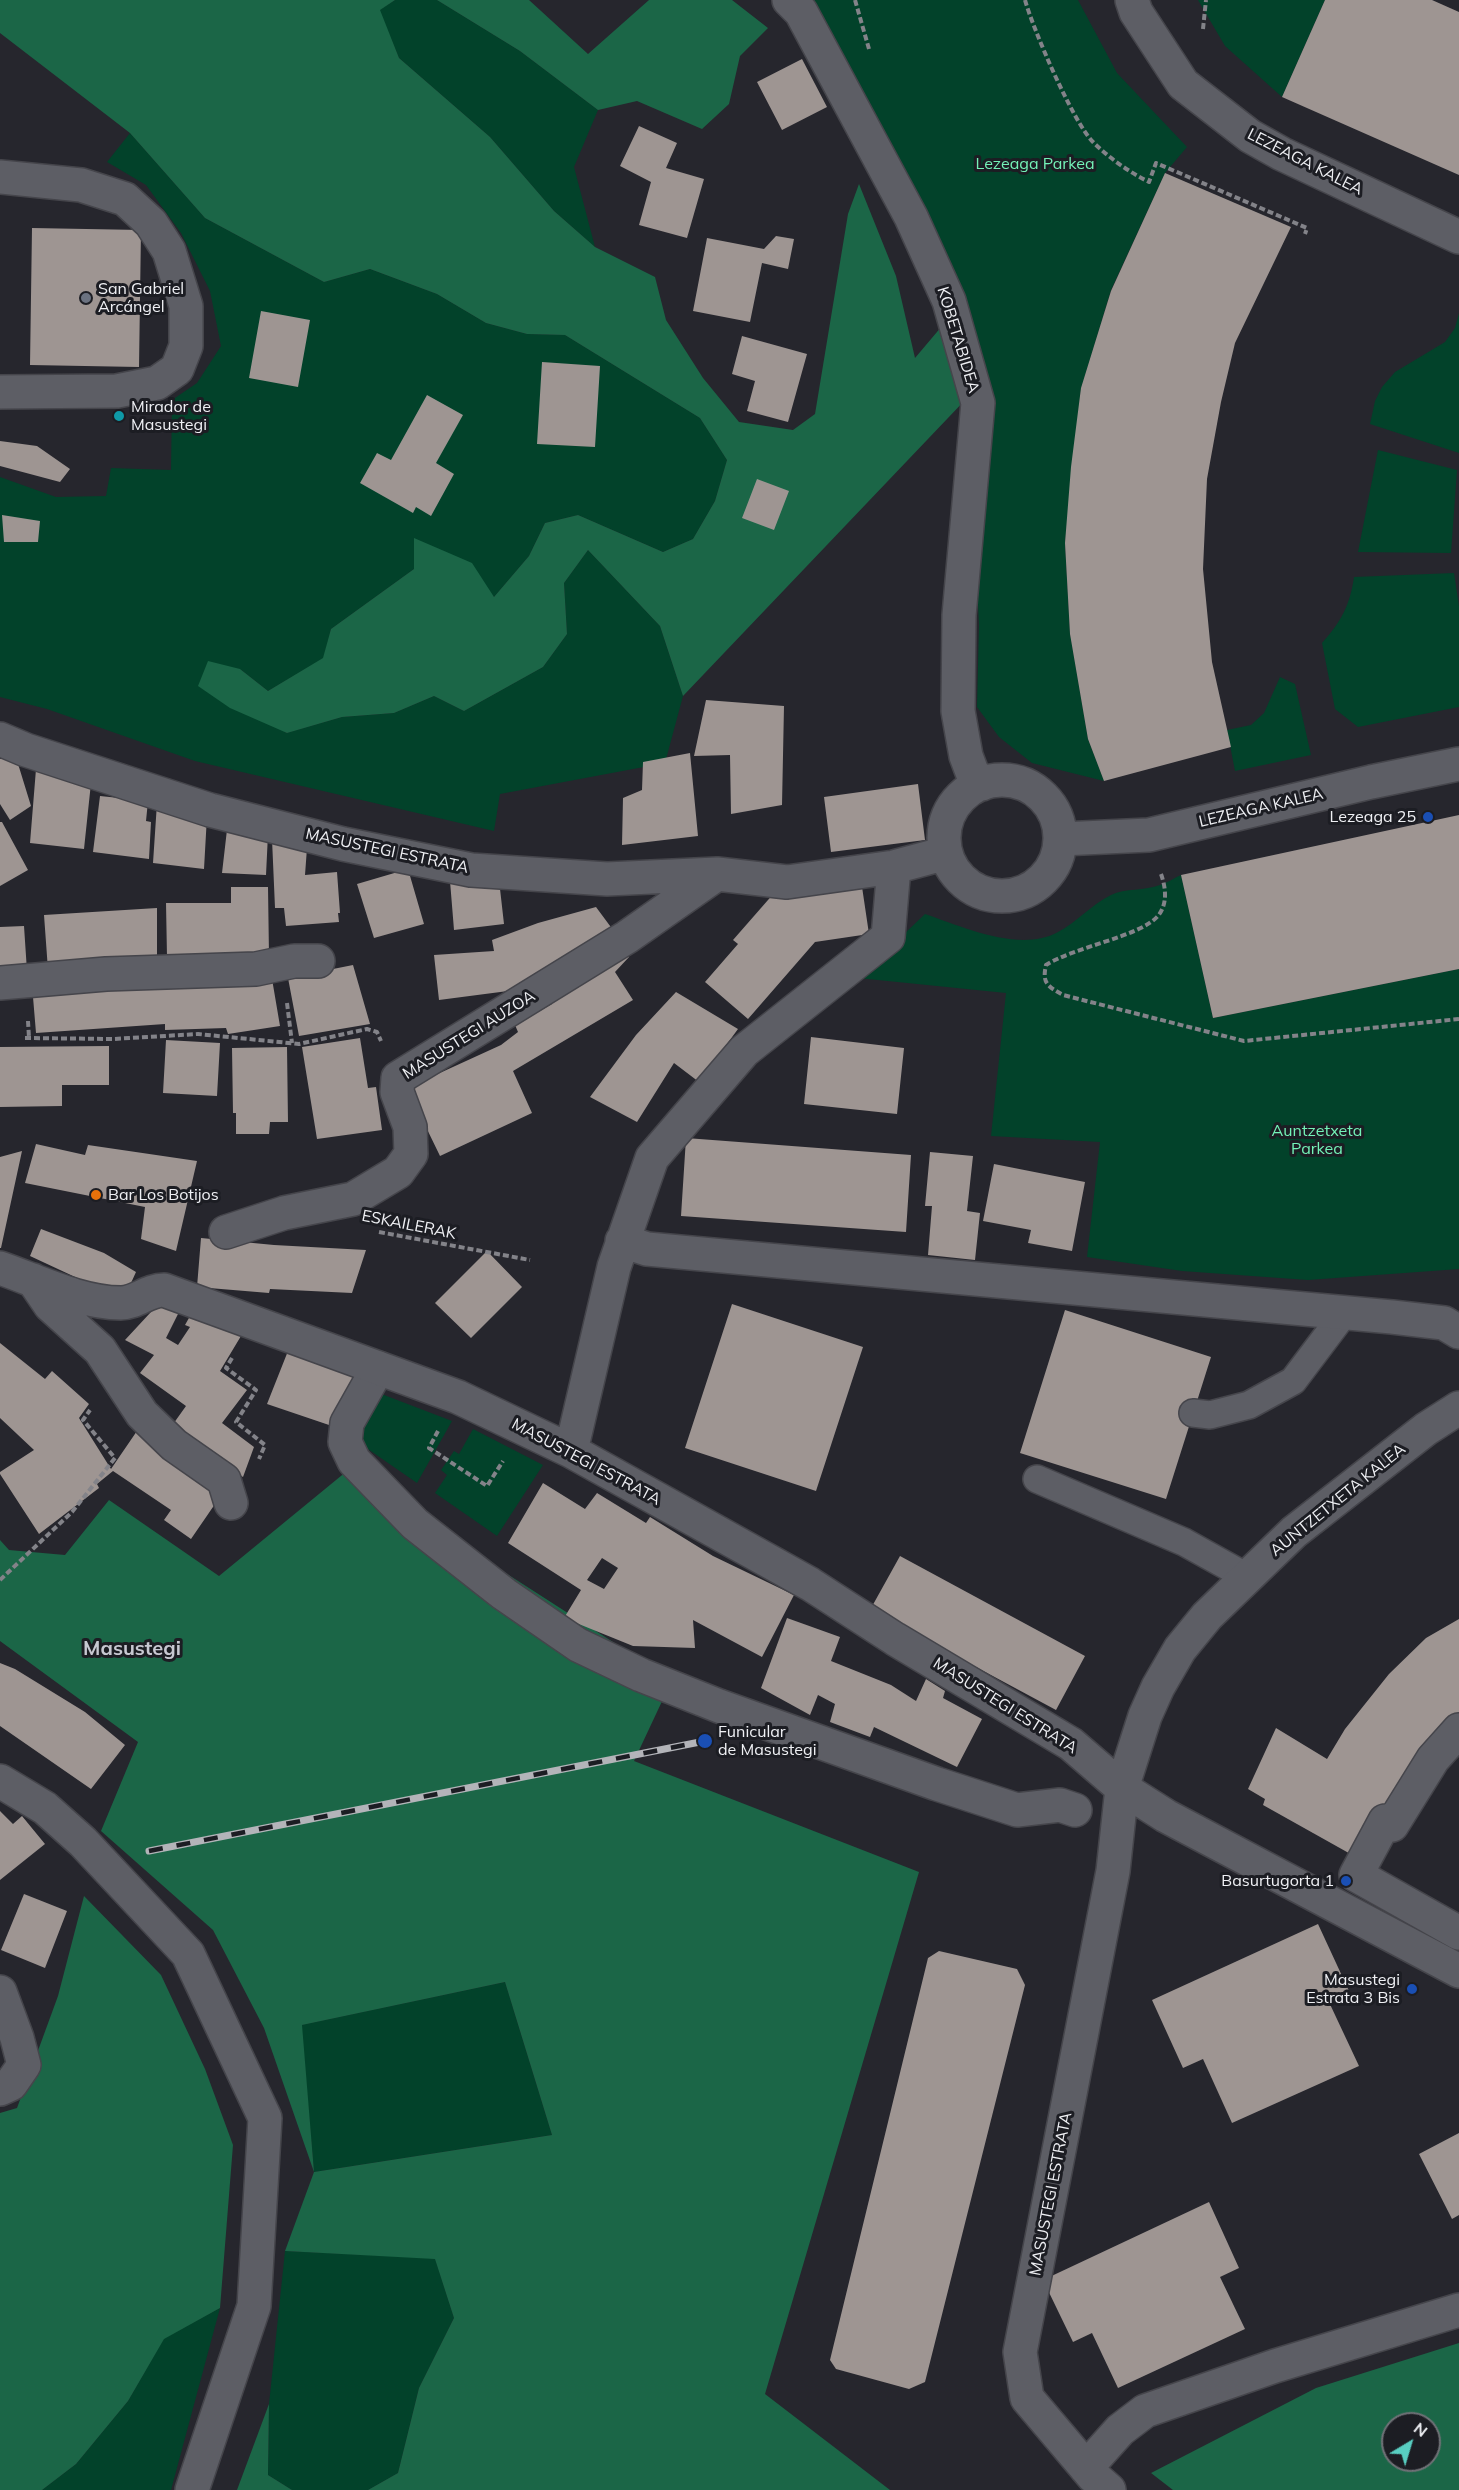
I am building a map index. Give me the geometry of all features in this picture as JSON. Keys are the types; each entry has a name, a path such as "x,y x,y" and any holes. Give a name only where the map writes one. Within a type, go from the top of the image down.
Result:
{"street":[{"name":"KOBETABIDEA","path":"789,0 801,12 911,217 949,301 978,403 959,615 958,711 966,756 972,772 982,784"},
{"name":"LEZEAGA KALEA","path":"1132,0 1136,12 1183,84 1250,136 1282,154 1459,237"},
{"path":"0,177 81,185 125,199 150,223 169,251 186,306 186,346 177,369 157,383 117,391 0,392"},
{"name":"MASUSTEGI ESTRATA","path":"0,739 26,750 210,810 343,844 471,870 606,879 717,874 787,882 894,867"},
{"name":"LEZEAGA KALEA","path":"1061,839 1149,835 1371,782 1459,764"},
{"path":"1000,781 1018,783 1034,791 1048,804 1057,820 1061,839 1057,856 1048,874 1034,887 1016,895 996,896 976,891 960,880 949,863 944,844 945,824 954,806 968,789 1000,781"},
{"path":"571,1451 614,1267 652,1158 744,1051 888,937 894,867 946,853"},
{"name":"MASUSTEGI AUZOA","path":"226,1232 284,1214 353,1199 398,1172 411,1154 410,1127 397,1092 399,1078 627,937 717,874"},
{"path":"0,983 106,974 256,969 294,961 318,961"},
{"path":"622,1241 647,1249 1345,1312 1444,1323 1459,1332"},
{"name":"MASUSTEGI ESTRATA","path":"0,1268 91,1300 123,1303 154,1290 164,1290 458,1397 571,1451 810,1584 895,1639 1071,1744 1122,1788 1166,1816 1459,1971"},
{"path":"33,1280 50,1305 100,1350 150,1423 174,1445 224,1480 231,1503"},
{"path":"378,1368 347,1423 345,1442 354,1461 415,1524 504,1594 578,1645 641,1675 719,1706 937,1784 1017,1810 1060,1805 1076,1810"},
{"name":"AUNTZETXETA KALEA","path":"1122,1788 1145,1716 1158,1688 1180,1649 1207,1616 1294,1532 1426,1430 1459,1408"},
{"path":"1459,1730 1433,1759 1392,1826 1385,1821 1356,1875 1459,1933"},
{"path":"0,1781 45,1808 83,1842 188,1954 265,2118 254,2306 192,2490"},
{"name":"MASUSTEGI ESTRATA","path":"1097,2479 1027,2398 1020,2352 1113,1871 1122,1788"},
{"path":"0,1992 24,2065 11,2084 0,2089"},
{"path":"1097,2479 1120,2430 1145,2410 1275,2366 1459,2310"}],"lane":[{"path":"1193,1413 1210,1416 1249,1405 1293,1381 1345,1312"},
{"path":"1037,1479 1184,1542 1247,1577"}],"path":[{"path":"1025,0 1069,103 1091,141 1128,171 1149,182 1156,163 1306,228 1305,234"},
{"path":"1203,29 1206,0"},
{"path":"1160,872 1167,896 1158,916 1146,926 1061,955 1046,965 1044,976 1048,986 1063,994 1244,1041 1459,1019"},
{"path":"25,1038 113,1039 198,1034 299,1044 367,1029 377,1032 382,1043"},
{"name":"ESKAILERAK","path":"375,1231 530,1260"},
{"path":"236,1422 256,1390 226,1368 237,1350"},
{"path":"0,1580 72,1512 115,1458 83,1420 92,1407 127,1423 150,1423"},
{"path":"429,1448 487,1486 523,1429"}],"green space":[{"path":"0,0 395,0 380,10 399,58 490,137 554,211 595,247 655,277 666,320 703,378 739,422 793,430 815,414 848,214 859,184 896,276 915,358 964,300 968,397 683,696 660,626 588,550 564,583 567,634 543,667 464,711 434,696 394,713 342,717 287,733 230,708 198,686 208,661 240,669 268,691 323,658 331,629 414,569 414,538 472,563 494,597 529,556 545,523 578,515 663,552 693,539 715,501 727,460 700,418 565,335 527,334 486,323 437,294 370,269 324,282 205,218 130,133 0,33"},
{"path":"395,0 437,0 520,51 598,110 574,167 595,247 554,211 490,137 399,58 379,10"},
{"path":"437,0 529,0 588,54 649,0 732,0 768,28 740,56 729,104 702,129 637,101 598,110 520,51"},
{"name":"Lezeaga Parkea","path":"805,0 1078,0 1117,73 1187,147 1165,173 1111,290 1081,389 1065,543 1070,633 1088,739 1104,781 1032,763 999,737 977,707 979,625 964,300"},
{"path":"1198,0 1325,0 1282,97 1225,46"},
{"path":"130,133 205,218 324,282 370,269 437,294 486,323 527,334 565,335 700,418 727,460 715,501 693,539 663,552 578,515 545,523 529,556 494,597 414,539 414,569 331,629 324,658 268,691 240,669 286,733 342,717 394,713 434,696 464,711 543,667 567,634 564,583 588,550 660,626 683,696 665,763 500,794 494,831 195,761 47,709 0,697 0,477 56,497 106,496 111,468 171,470 172,400 197,383 221,346 210,291 181,233 146,185 107,162"},
{"path":"1459,313 1459,453 1370,424 1375,401 1382,387 1395,372 1445,342 1455,328"},
{"path":"1378,450 1457,470 1451,553 1358,552"},
{"path":"1454,573 1459,606 1459,707 1358,727 1335,709 1322,643 1344,613 1354,577"},
{"path":"1280,677 1295,684 1311,755 1235,771 1227,730 1251,725 1264,713"},
{"name":"Auntzetxeta Parkea","path":"1181,875 1213,1018 1459,969 1459,1269 1308,1280 1182,1271 1087,1257 1100,1142 991,1136 1006,993 858,978 925,914 991,936 1027,940 1043,938 1065,928 1111,895 1122,891 1154,887"},
{"path":"371,1390 452,1421 417,1483 349,1436"},
{"path":"473,1429 543,1465 497,1536 435,1493 447,1475 441,1470 454,1451 459,1454"},
{"path":"347,1471 672,1680 634,1761 919,1872 765,2394 890,2490 368,2490 398,2473 419,2388 454,2318 435,2259 285,2251 314,2172 264,2028 213,1930 101,1831 138,1742 0,1641 0,1540 9,1550 65,1555 109,1500 219,1576","holes":["505,1982 552,2135 314,2172 302,2025"]},
{"path":"84,1896 161,1975 205,2069 233,2145 220,2308 164,2339 128,2401 76,2464 42,2490 0,2490 0,2113 17,2108 58,1996"},
{"path":"505,1982 552,2135 314,2172 301,2025"},
{"path":"285,2251 435,2258 454,2318 419,2388 398,2473 368,2490 292,2490 268,2475 269,2404"},
{"path":"220,2308 171,2490 42,2490 76,2464 128,2401 164,2338"},
{"path":"1459,2343 1459,2490 1173,2490 1151,2473 1316,2388"},
{"path":"269,2404 268,2475 292,2490 237,2490"}],"building":[{"path":"1325,0 1432,0 1459,12 1459,175 1282,97"},
{"path":"802,59 827,107 782,130 757,82"},
{"path":"639,126 677,143 666,168 704,179 687,238 639,225 651,182 620,166"},
{"path":"1165,173 1291,227 1235,343 1221,402 1207,479 1203,569 1212,662 1231,747 1104,781 1088,739 1070,634 1065,543 1071,467 1081,388 1111,291"},
{"name":"San Gabriel Arcángel","path":"32,228 141,230 139,367 30,365"},
{"path":"776,236 794,239 788,269 762,263 750,322 693,311 707,238 764,249"},
{"path":"261,311 310,320 298,387 249,378"},
{"path":"742,336 807,354 788,422 747,411 755,381 732,374"},
{"path":"542,362 600,366 595,447 537,444"},
{"path":"427,395 463,415 436,463 454,474 431,516 416,507 413,513 360,483 377,453 391,460"},
{"path":"0,441 37,446 70,469 60,482 0,466"},
{"path":"757,479 789,491 774,530 742,518"},
{"path":"2,515 40,521 38,542 4,542"},
{"path":"706,700 784,706 782,805 731,814 730,755 694,756"},
{"path":"690,753 698,836 622,845 623,798 642,790 643,762"},
{"path":"15,754 31,806 10,820 0,804 0,759"},
{"path":"36,769 91,783 84,849 30,843"},
{"path":"918,784 925,840 831,852 824,797"},
{"path":"100,796 148,801 146,821 151,822 149,859 93,852"},
{"path":"157,803 207,816 204,869 153,863"},
{"path":"1459,815 1459,969 1213,1018 1181,875"},
{"path":"228,821 268,834 266,875 222,873"},
{"path":"0,822 28,870 0,886"},
{"path":"272,839 307,848 305,875 337,872 339,922 286,926 284,908 275,908"},
{"path":"408,869 424,924 374,938 357,884"},
{"path":"499,880 504,924 454,930 450,881"},
{"path":"861,880 869,934 815,942 748,1019 705,982 738,944 733,940 775,892"},
{"path":"231,887 268,887 269,956 167,957 166,903 231,903"},
{"path":"596,907 616,934 557,972 508,991 439,1000 434,955 494,951 492,940 538,923"},
{"path":"157,908 157,965 48,970 44,915"},
{"path":"24,926 27,971 0,973 0,927"},
{"path":"621,948 629,957 615,972 633,1000 513,1071 532,1113 440,1156 407,1088 501,1045 518,1032 515,1025 552,1004 548,994"},
{"path":"353,965 370,1024 299,1036 288,978"},
{"path":"271,973 280,1026 228,1034 226,1028 165,1030 165,1024 36,1033 32,985"},
{"path":"676,992 738,1029 699,1082 674,1063 637,1122 590,1097 636,1035"},
{"path":"811,1037 904,1048 897,1114 804,1104"},
{"path":"360,1038 368,1088 376,1087 382,1130 317,1139 302,1047"},
{"path":"166,1040 220,1043 217,1096 163,1093"},
{"path":"109,1046 109,1085 62,1085 62,1106 0,1107 0,1047"},
{"path":"287,1047 288,1122 270,1122 269,1134 236,1134 236,1113 233,1113 232,1048"},
{"path":"686,1138 911,1155 906,1232 681,1216"},
{"path":"36,1144 85,1155 88,1145 197,1161 176,1251 141,1239 145,1207 25,1183"},
{"path":"22,1151 1,1248 0,1248 0,1157"},
{"path":"930,1152 973,1156 967,1211 980,1213 975,1260 928,1255 932,1206 925,1206"},
{"path":"994,1164 1085,1182 1072,1251 1028,1243 1031,1230 983,1221"},
{"path":"41,1229 104,1253 136,1272 126,1294 88,1283 30,1256"},
{"path":"201,1238 366,1250 352,1293 270,1289 269,1293 197,1287"},
{"path":"487,1251 522,1287 471,1338 435,1303"},
{"path":"163,1299 182,1306 166,1338 178,1345 190,1327 185,1325 194,1309 244,1331 220,1371 247,1390 222,1423 254,1447 243,1477 171,1427 186,1406 140,1373 154,1355 125,1340"},
{"path":"732,1304 863,1347 816,1491 685,1448"},
{"path":"1065,1310 1211,1357 1166,1499 1020,1453"},
{"path":"0,1343 45,1379 52,1371 89,1404 79,1418 111,1469 139,1428 226,1488 191,1539 164,1520 171,1510 113,1471 97,1484 99,1488 39,1534 0,1474 34,1450 0,1418"},
{"path":"288,1351 363,1381 349,1414 329,1425 267,1404"},
{"path":"543,1483 585,1509 597,1493 646,1523 650,1517 713,1556 794,1595 762,1657 693,1620 695,1648 633,1646 564,1618 581,1590 508,1543","holes":["602,1558 618,1568 604,1589 587,1580"]},
{"path":"900,1556 1085,1656 1056,1710 870,1610"},
{"path":"787,1618 840,1637 831,1661 891,1685 916,1701 926,1679 945,1691 943,1698 982,1719 957,1767 874,1727 870,1737 830,1722 835,1704 818,1695 810,1715 761,1688"},
{"path":"1459,1619 1459,1730 1363,1861 1263,1805 1265,1799 1248,1789 1276,1728 1327,1759 1345,1729 1389,1674 1426,1638"},
{"path":"0,1663 15,1669 85,1712 125,1745 91,1789 0,1726"},
{"path":"0,1811 13,1824 22,1816 45,1844 0,1880"},
{"path":"24,1894 67,1911 45,1968 1,1950"},
{"path":"1318,1924 1349,1991 1328,2000 1359,2066 1232,2123 1203,2059 1183,2068 1152,2000"},
{"path":"939,1951 1017,1969 1025,1985 925,2382 909,2389 836,2369 830,2360 928,1958"},
{"path":"1459,2133 1459,2215 1452,2219 1419,2154"},
{"path":"1209,2202 1239,2268 1220,2277 1245,2329 1118,2388 1092,2333 1073,2342 1043,2280"}],"railway":[{"path":"149,1851 705,1741"}],"place":[{"name":"San Gabriel Arcángel","path":"86,298"},
{"name":"Mirador de Masustegi","path":"119,416"},
{"name":"Lezeaga 25","path":"1428,817"},
{"name":"Bar Los Botijos","path":"96,1195"},
{"name":"Funicular de Masustegi","path":"705,1741"},
{"name":"Basurtugorta 1","path":"1346,1881"},
{"name":"Masustegi Estrata 3 Bis","path":"1412,1989"}],"district":[{"name":"Masustegi","path":"132,1649"}]}
